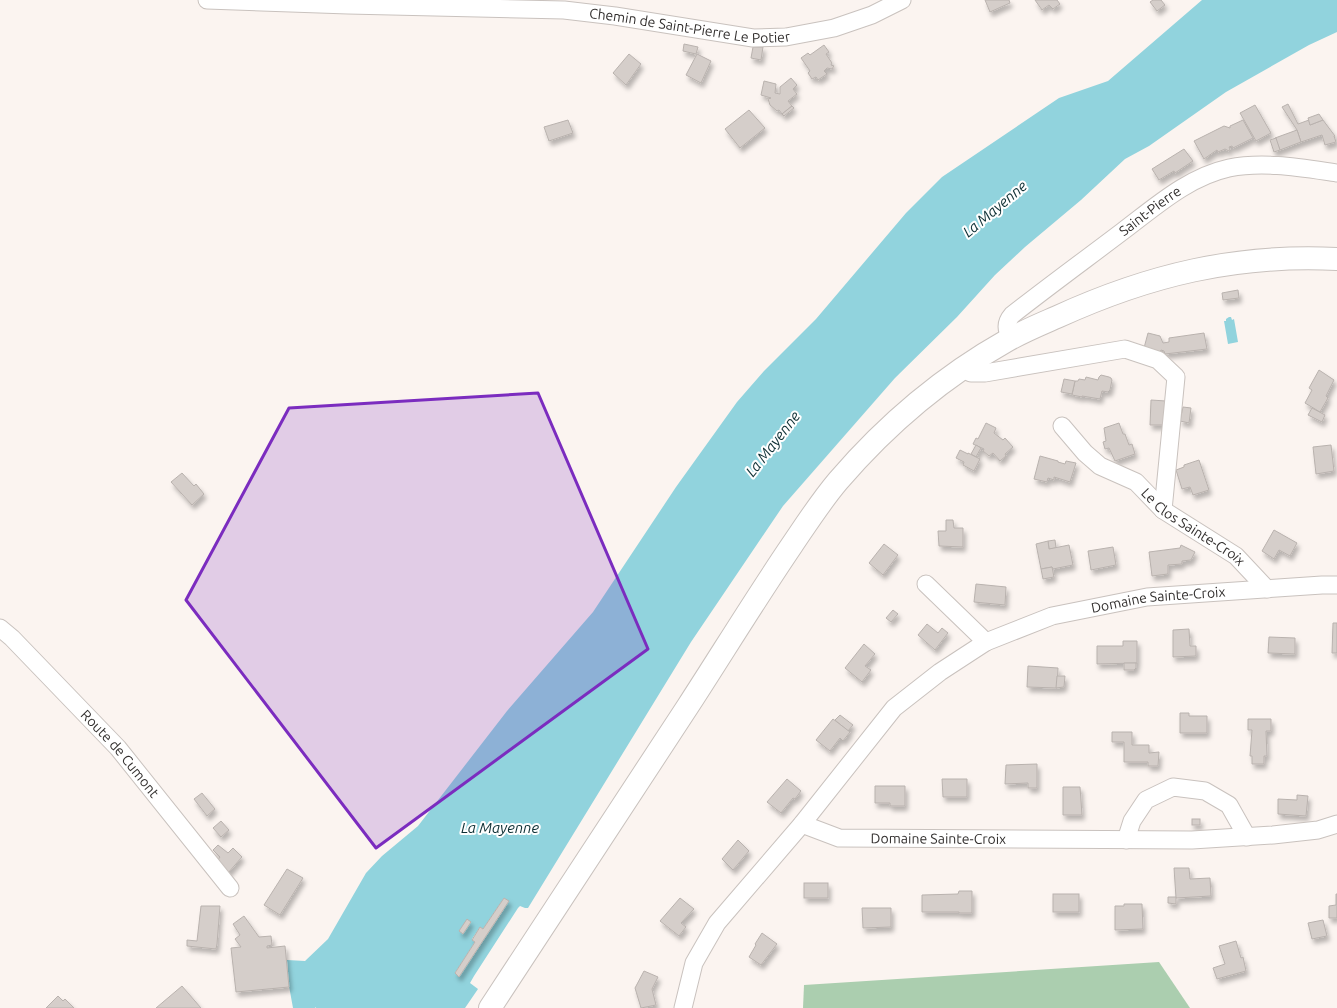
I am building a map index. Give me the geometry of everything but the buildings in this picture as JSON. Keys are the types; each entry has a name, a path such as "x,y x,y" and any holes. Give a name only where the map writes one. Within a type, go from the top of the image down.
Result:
{"main road":[{"path":"490,1008 689,704 772,574 836,484 884,432 905,413 962,369 1011,338 1087,303 1137,284 1189,270 1227,264 1270,260 1320,258 1337,259"}],"street":[{"name":"Chemin de Saint-Pierre Le Potier","path":"207,0 348,6 550,5 753,38 786,37 834,28 872,15 902,0"},
{"name":"Saint-Pierre","path":"1011,338 1007,332 1006,326 1012,315 1163,201 1195,179 1229,168 1269,164 1337,172"},
{"path":"962,369 971,374 985,373 1125,349 1158,360 1176,377 1163,510"},
{"name":"Le Clos Sainte-Croix","path":"1062,426 1084,453 1100,466 1136,482 1163,510 1236,556 1267,589"},
{"path":"926,584 986,642"},
{"name":"Domaine Sainte-Croix","path":"684,1008 694,963 717,923 802,824 894,708 940,672 986,642 1052,616 1147,597 1337,585"},
{"name":"Route de Cumont","path":"0,628 12,638 118,748 230,888"},
{"path":"1126,840 1132,822 1146,800 1173,787 1205,791 1229,805 1247,837"},
{"name":"Domaine Sainte-Croix","path":"802,824 839,838 1126,840 1192,840 1274,835 1318,830 1337,824"}],"highlighted area":[{"path":"538,393 648,649 376,848 186,600 289,408"}],"green space":[{"path":"1159,962 1190,1008 803,1008 804,985"}],"water":[{"name":"La Mayenne","path":"1202,0 1337,0 1337,32 1309,45 1226,92 1149,146 1125,159 1081,200 1025,247 995,275 957,317 895,378 783,506 691,642 528,908 520,906 518,908 474,976 470,983 478,989 465,1008 293,1008 289,986 287,960 305,961 328,939 366,873 382,856 418,826 507,711 593,612 676,487 737,402 764,371 816,319 906,213 942,177 1059,98 1108,81","holes":["504,898 504,909 459,977 455,973 475,942 472,939 480,927 483,929"]},
{"path":"1229,317 1231,317 1232,320 1234,319 1238,342 1228,344 1224,321 1226,321"}]}
